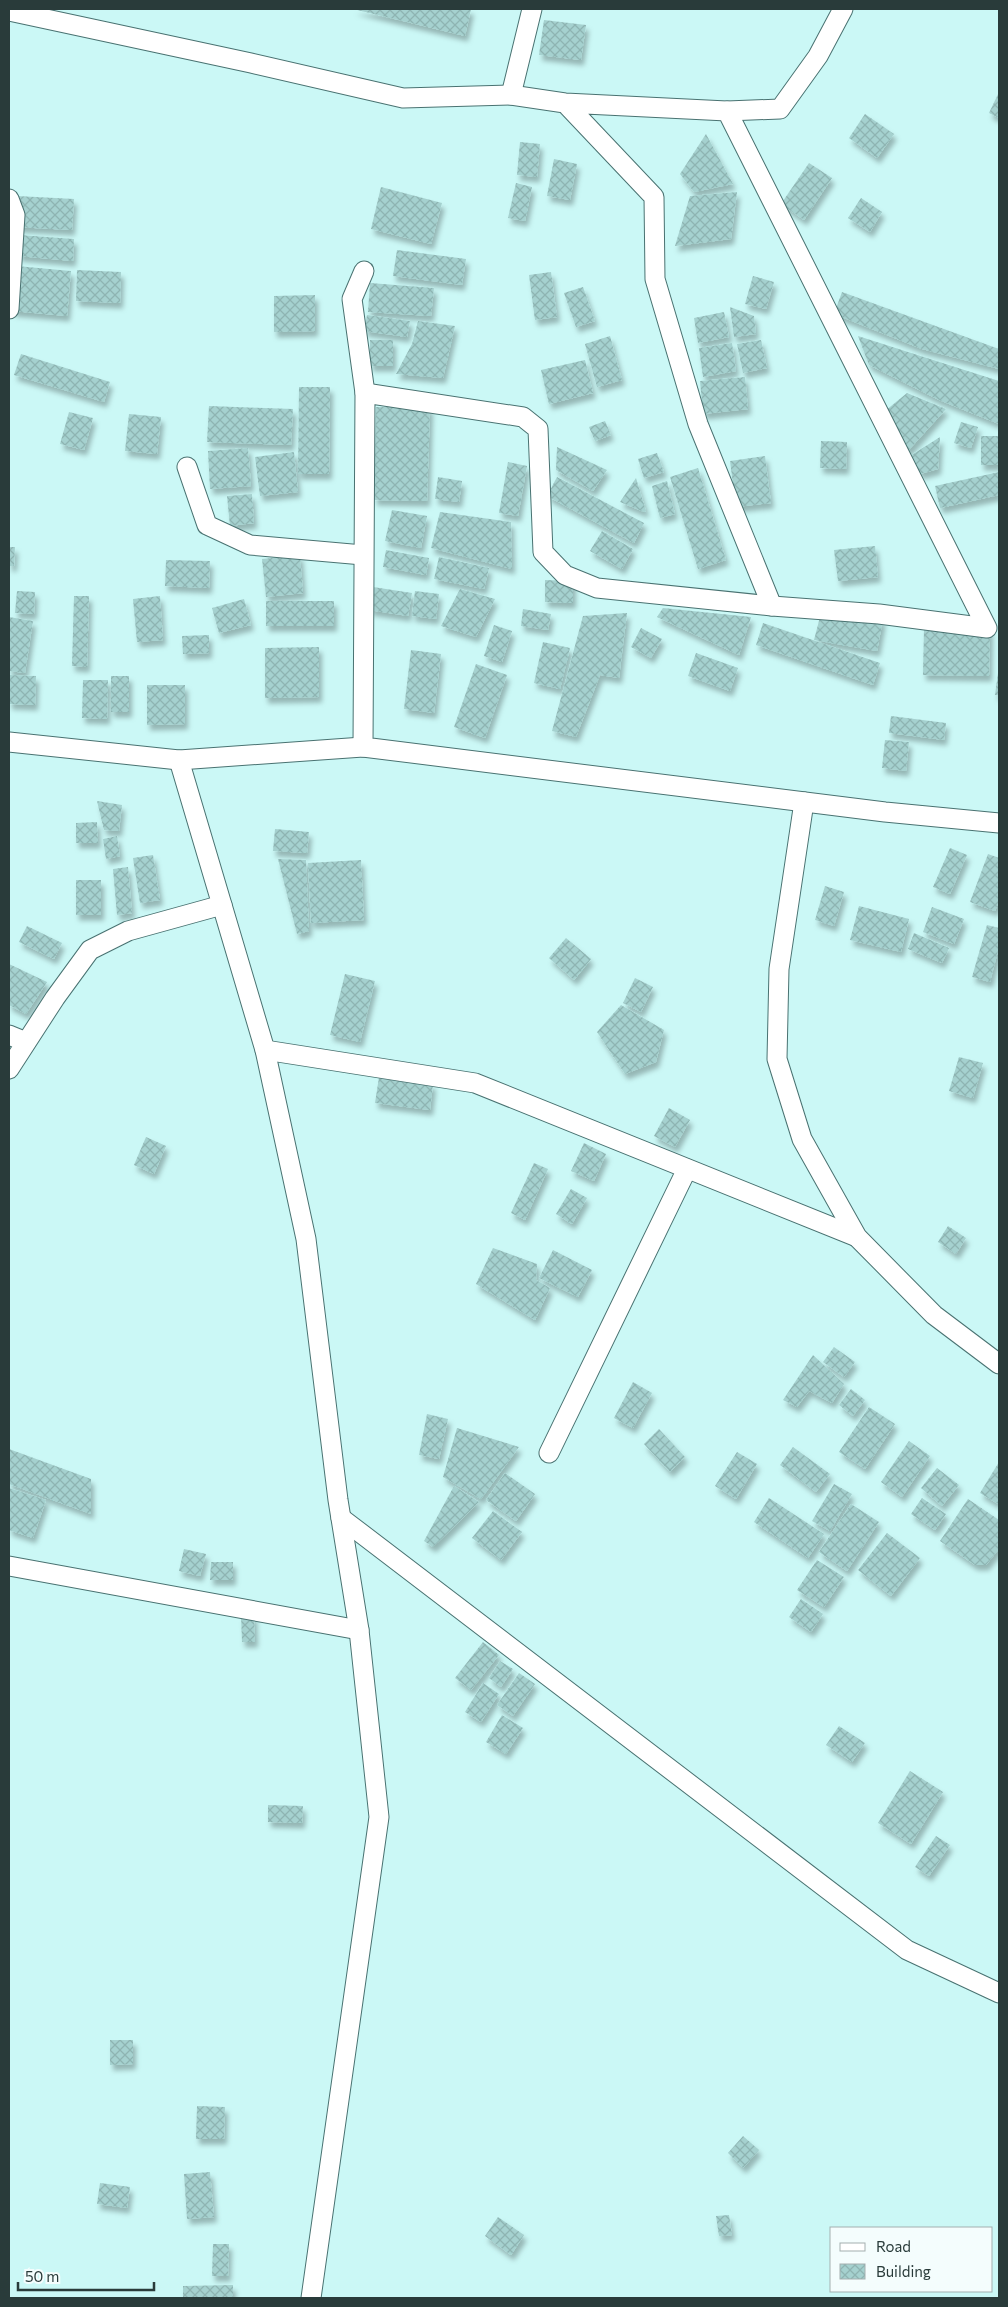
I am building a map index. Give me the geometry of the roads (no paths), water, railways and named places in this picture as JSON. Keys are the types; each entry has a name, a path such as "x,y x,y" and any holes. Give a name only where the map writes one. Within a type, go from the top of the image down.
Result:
{"street":[{"path":"511,96 532,9"},
{"path":"9,11 403,98 511,96 565,103 727,111 780,108 818,56 843,9"},
{"path":"565,103 654,197 655,278 698,424 772,606"},
{"path":"727,111 993,628"},
{"path":"9,199 15,215 9,309"},
{"path":"363,747 365,392 352,299 364,272"},
{"path":"365,392 523,417 538,429 544,552 565,575 597,588 772,606 879,614 993,628"},
{"path":"187,467 207,525 250,545 363,555"},
{"path":"9,742 179,760 363,747 804,802 999,823"},
{"path":"179,760 265,1050 306,1239 341,1518 359,1630 379,1818 312,2298"},
{"path":"804,802 779,970 777,1059 802,1139 857,1237 934,1315 999,1364"},
{"path":"9,1069 17,1039 55,998 90,950 128,931 222,906"},
{"path":"265,1050 475,1083 857,1237"},
{"path":"549,1453 688,1169"},
{"path":"341,1518 907,1950 999,1993"},
{"path":"9,1566 359,1630"}]}
